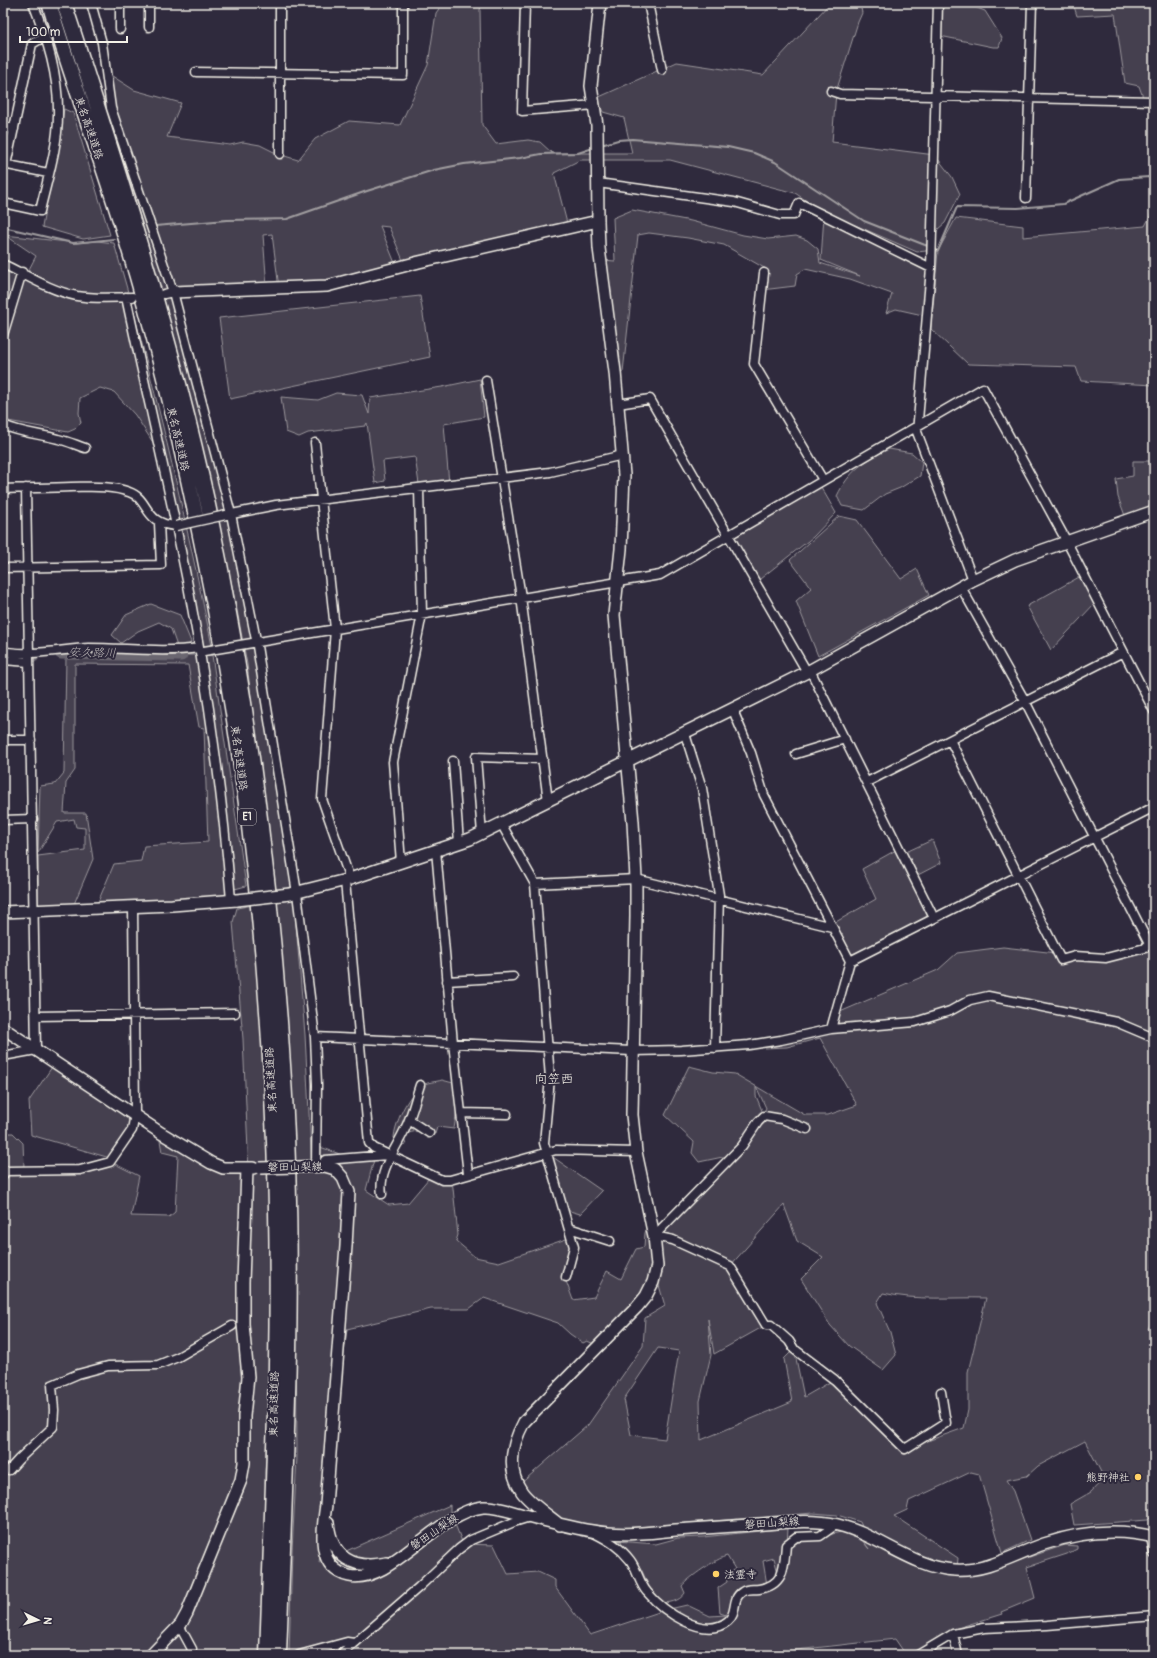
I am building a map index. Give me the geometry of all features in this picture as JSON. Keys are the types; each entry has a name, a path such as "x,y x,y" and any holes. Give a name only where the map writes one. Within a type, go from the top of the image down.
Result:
{"highway":[{"name":"東名高速道路","path":"48,3 118,215 162,372 205,558 234,724 250,837 263,951 274,1150 276,1257 274,1419 267,1655"},
{"name":"東名高速道路","path":"64,3 133,219 178,383 218,556 247,723 263,836 284,1068 290,1250 288,1420 279,1655"}],"street":[{"path":"3,203 40,211 57,130 58,114 55,71 33,3"},
{"path":"91,3 102,43 111,108 168,293 229,514 254,643 315,1037 319,1166"},
{"path":"120,3 120,28"},
{"path":"149,3 149,27"},
{"path":"280,3 280,154"},
{"path":"196,72 402,74 403,3"},
{"path":"525,3 522,111 595,106"},
{"path":"560,1525 522,1492 514,1476 512,1462 514,1439 524,1422 637,1307 646,1296 653,1282 657,1266 654,1236 636,1152 632,1115 636,879 633,822 614,615 621,549 624,455 606,308 598,221 597,125 591,86 600,3"},
{"path":"648,3 662,70"},
{"path":"938,3 931,268 917,432 973,580"},
{"path":"1026,198 1032,3"},
{"path":"44,36 32,44 5,165 48,173"},
{"path":"831,91 840,94 1030,97 1154,101"},
{"path":"3,127 14,129"},
{"path":"598,183 734,202 780,215 794,215 799,203 931,268"},
{"path":"168,293 327,286 426,260 598,221"},
{"path":"3,264 60,291 75,295 92,298 129,297 201,651 234,900"},
{"path":"3,335 22,272"},
{"path":"764,273 754,364 823,480"},
{"path":"486,380 521,597 548,801"},
{"path":"3,650 29,652 104,648 165,652 201,651 660,575 983,388 1067,542 1154,711"},
{"path":"618,404 650,399 728,536 809,671 868,782 934,918"},
{"path":"3,425 16,431 60,439 85,448"},
{"path":"315,443 335,629 322,798 348,880 359,1039 369,1143 374,1148 442,1180 450,1180 556,1150 636,1152"},
{"path":"3,489 84,487 122,490 131,492 160,523 176,526 276,505 550,472 624,455"},
{"path":"3,1056 36,1050 35,911 26,488"},
{"path":"401,862 393,762 422,614 419,488"},
{"path":"3,912 133,907 234,900 293,894 348,880 459,843 502,825 809,671 973,580 1015,560 1154,511"},
{"path":"3,568 161,565 160,523"},
{"path":"950,740 1061,960 1075,956 1106,958 1145,948 1151,941 1094,837 1025,701 961,587"},
{"path":"868,782 1123,652"},
{"path":"3,660 29,662"},
{"path":"735,708 735,715 751,753 764,795 850,961 831,1029"},
{"path":"684,734 702,788 719,900 715,1048"},
{"path":"796,754 845,739"},
{"path":"3,740 31,740"},
{"path":"482,834 476,758 543,759"},
{"path":"453,761 459,843"},
{"path":"850,961 1018,874 1154,807"},
{"path":"3,820 33,819"},
{"path":"502,825 535,884 550,1078 544,1143 574,1247 566,1277"},
{"path":"436,850 453,1043 468,1174"},
{"path":"535,884 636,879 832,927"},
{"path":"3,1176 5,1171 80,1170 110,1162 132,1130 135,1114 133,907"},
{"path":"447,981 513,977"},
{"path":"315,1037 632,1051 715,1048 781,1040 831,1029 915,1022 950,1011 970,1000 988,996 1116,1022 1154,1038"},
{"path":"36,1016 235,1012"},
{"name":"磐田山梨線","path":"3,1028 213,1164 224,1168 247,1169 319,1166 335,1169 343,1178 349,1192 346,1246 326,1505 322,1530 327,1563 337,1572 350,1576 366,1576 386,1567 430,1533 462,1513 483,1507 504,1509 560,1525 592,1531 626,1534 799,1521 837,1524 868,1534 909,1556 934,1567 955,1570 971,1570 992,1564 1043,1544 1074,1535 1117,1532 1153,1537"},
{"path":"382,1194 381,1188 383,1176 391,1155 409,1120 420,1085"},
{"path":"461,1113 507,1114"},
{"path":"654,1236 742,1146 758,1122 764,1116 782,1119 807,1129"},
{"path":"409,1120 429,1133"},
{"path":"319,1166 325,1160 391,1155"},
{"path":"151,1655 180,1625 189,1608 241,1480 245,1451 244,1416 248,1376 243,1324 247,1169"},
{"path":"569,1228 610,1241"},
{"path":"654,1236 673,1240 730,1266 766,1325 771,1325 789,1341 794,1349 835,1380 905,1449 946,1424 941,1392"},
{"path":"10,1470 19,1459 53,1427 54,1410 52,1385 78,1374 108,1366 158,1365 178,1357 232,1326"},
{"path":"341,1655 459,1549 471,1540 514,1522 532,1517"},
{"path":"592,1531 617,1546 631,1560 646,1592 666,1610 679,1619 694,1625 714,1628 728,1621 733,1615 736,1597 743,1591 768,1587 775,1583 782,1575 786,1545 796,1537 820,1536 837,1524"},
{"path":"1153,1537 1154,1554"},
{"path":"918,1655 953,1634 984,1628 1047,1625 1154,1616"},
{"path":"180,1625 192,1649 190,1655"},
{"path":"953,1634 958,1655"},
{"path":"299,1655 347,1642 354,1643"}],"shaded area":[{"path":"443,3 482,3 480,10 482,125 496,144 528,140 540,142 552,153 632,153 624,118 603,112 597,98 677,62 763,75 830,3 860,3 862,13 836,92 832,142 935,155 952,177 960,194 945,223 938,229 926,251 917,252 855,225 841,223 931,268 927,316 896,309 886,313 892,294 850,279 805,269 797,274 795,286 762,290 766,269 724,245 688,238 649,233 638,235 623,372 619,373 603,260 615,261 613,218 632,210 691,221 743,235 768,239 796,236 807,240 818,249 820,263 860,276 821,260 824,215 835,220 795,193 670,160 580,160 554,173 568,227 405,265 389,227 380,226 397,268 327,286 279,288 272,234 263,235 267,288 173,292 207,422 251,634 286,826 294,900 305,1035 312,1171 320,1147 351,1158 375,1156 366,1190 389,1205 408,1203 429,1178 452,1179 458,1235 456,1241 475,1257 499,1262 566,1239 573,1251 566,1281 573,1300 594,1297 607,1271 621,1279 636,1249 644,1247 645,1233 649,1221 654,1236 732,1155 699,1162 692,1153 694,1142 665,1115 689,1066 713,1072 735,1074 756,1086 805,1115 828,1115 857,1105 820,1038 787,1047 765,1048 771,1042 829,1029 840,1012 938,970 957,953 1003,947 1092,957 1145,948 1154,927 1154,1322 1151,1322 1148,1329 1154,1328 1154,1378 1152,1366 1154,1384 1154,1514 1148,1520 1074,1525 1070,1504 1091,1492 1104,1478 1085,1441 1038,1466 1027,1476 1006,1480 1013,1491 1030,1540 1002,1553 979,1474 971,1472 909,1501 907,1510 894,1516 958,1558 957,1569 979,1574 1065,1545 1077,1546 1077,1549 1067,1554 1027,1567 1035,1598 1001,1612 1002,1614 951,1630 909,1655 906,1655 895,1639 787,1651 783,1655 289,1655 297,1456 295,1173 273,878 247,664 237,610 209,477 167,311 125,164 164,268 110,106 109,74 134,90 181,103 167,137 230,145 243,142 260,145 278,154 298,160 315,139 349,121 400,125 428,65 436,13","holes":["756,1086 766,1108 763,1113 756,1096","784,1205 797,1241 823,1257 801,1279 830,1325 849,1346 883,1370 896,1355 890,1332 877,1303 883,1293 921,1298 986,1298 968,1372 968,1410 964,1428 905,1449 862,1407 830,1382 804,1397 794,1349 784,1359 792,1402 701,1440 700,1401 711,1355 708,1319 714,1354 766,1325 730,1266","654,1278 658,1282 665,1306 645,1318 643,1346 588,1425 519,1485 557,1522 613,1529 813,1513 837,1515 860,1522 865,1533 856,1530 869,1549 853,1529 787,1545 788,1528 703,1537 678,1538 656,1544 617,1541 635,1559 659,1603 677,1600 683,1596 685,1593 682,1586 685,1582 710,1564 727,1556 735,1569 726,1577 727,1582 718,1588 720,1613 726,1615 710,1616 687,1605 665,1610 590,1635 555,1587 555,1580 538,1572 508,1574 494,1545 463,1544 450,1512 450,1505 319,1563 347,1329 431,1309 469,1309 484,1298 558,1323 583,1343 587,1341 599,1346","658,1348 679,1351 665,1439 631,1435 624,1399","774,1558 778,1573 775,1583 767,1585 763,1561"]},
{"path":"943,3 964,3 985,11 1002,38 999,47 940,36"},
{"path":"1073,3 1154,3 1154,101 1144,100 1139,86 1125,83 1115,14 1077,16"},
{"path":"64,109 73,113 110,235 83,239 42,227"},
{"path":"1154,209 1154,385 1081,381 1076,367 968,364 931,329 938,251 956,218 1023,226 1023,237 1145,226"},
{"path":"5,235 76,243 97,241 114,243 142,343 167,444 212,646 202,649 154,444 135,415 114,392 100,388 80,398 79,413 81,423 75,429 68,432 3,420 3,264 26,275 36,256"},
{"path":"420,296 430,357 230,399 219,318"},
{"path":"480,379 484,417 444,424 449,484 419,484 415,457 383,461 385,481 375,483 367,423 365,426 308,433 299,437 286,432 281,397 318,400 336,393 362,395 369,414 370,398 442,387"},
{"path":"889,449 912,453 922,462 920,476 900,488 885,494 864,510 842,506 837,496 852,473 872,458"},
{"path":"1133,461 1154,461 1154,511 1127,521 1118,497 1116,479 1133,476"},
{"path":"821,487 836,513 813,537 755,583 735,537"},
{"path":"839,516 857,520 901,579 917,569 929,595 818,656 796,601 811,588 790,560"},
{"path":"1081,576 1095,603 1051,650 1027,606"},
{"path":"151,604 180,615 191,642 181,655 212,655 246,886 231,890 227,901 95,909 114,864 141,861 144,846 208,842 204,728 199,727 188,665 75,664 75,770 66,783 64,813 86,813 93,859 74,904 38,907 38,856 85,850 85,828 76,827 74,819 57,822 38,853 40,786 55,784 64,773 66,657 180,655 171,629 159,622 138,631 121,643 112,635 126,615"},
{"path":"932,840 941,863 916,876 906,852"},
{"path":"896,850 928,916 850,957 834,923 876,899 862,869"},
{"path":"253,905 264,1017 270,1233 269,1399 265,1472 266,1502 260,1655 3,1655 3,1176 5,1171 67,1170 113,1163 139,1176 131,1216 169,1217 175,1212 178,1156 162,1152 159,1135 211,1163 249,1173 243,1039 233,922 237,908"},
{"path":"52,1067 132,1117 131,1131 110,1158 31,1135 29,1101"},
{"path":"442,1080 453,1083 459,1095 454,1129 437,1127 435,1134 419,1131 408,1133 403,1135 406,1145 395,1147 394,1140 397,1123 405,1105 416,1090 423,1085"},
{"path":"3,1133 13,1133 23,1143 24,1168 3,1170"},
{"path":"547,1153 602,1191 580,1214 563,1209"}],"waterway":[{"path":"601,145 618,140 632,139 728,147 754,153 775,162 864,221 930,247"},
{"path":"155,226 227,220 287,219 367,191 434,170 464,164 520,158 541,154 578,153 593,148"},
{"path":"934,249 938,251 957,207 1018,208 1063,204 1119,179 1149,177 1154,180"},
{"path":"3,227 73,243 114,239"},
{"name":"安久路川","path":"61,653 181,655"},
{"name":"安久路川","path":"3,655 7,657 33,656"}],"place":[{"name":"熊野神社","path":"1138,1477"},
{"name":"法霊寺","path":"716,1574"}],"district":[{"name":"向笠西","path":"554,1079"}]}
